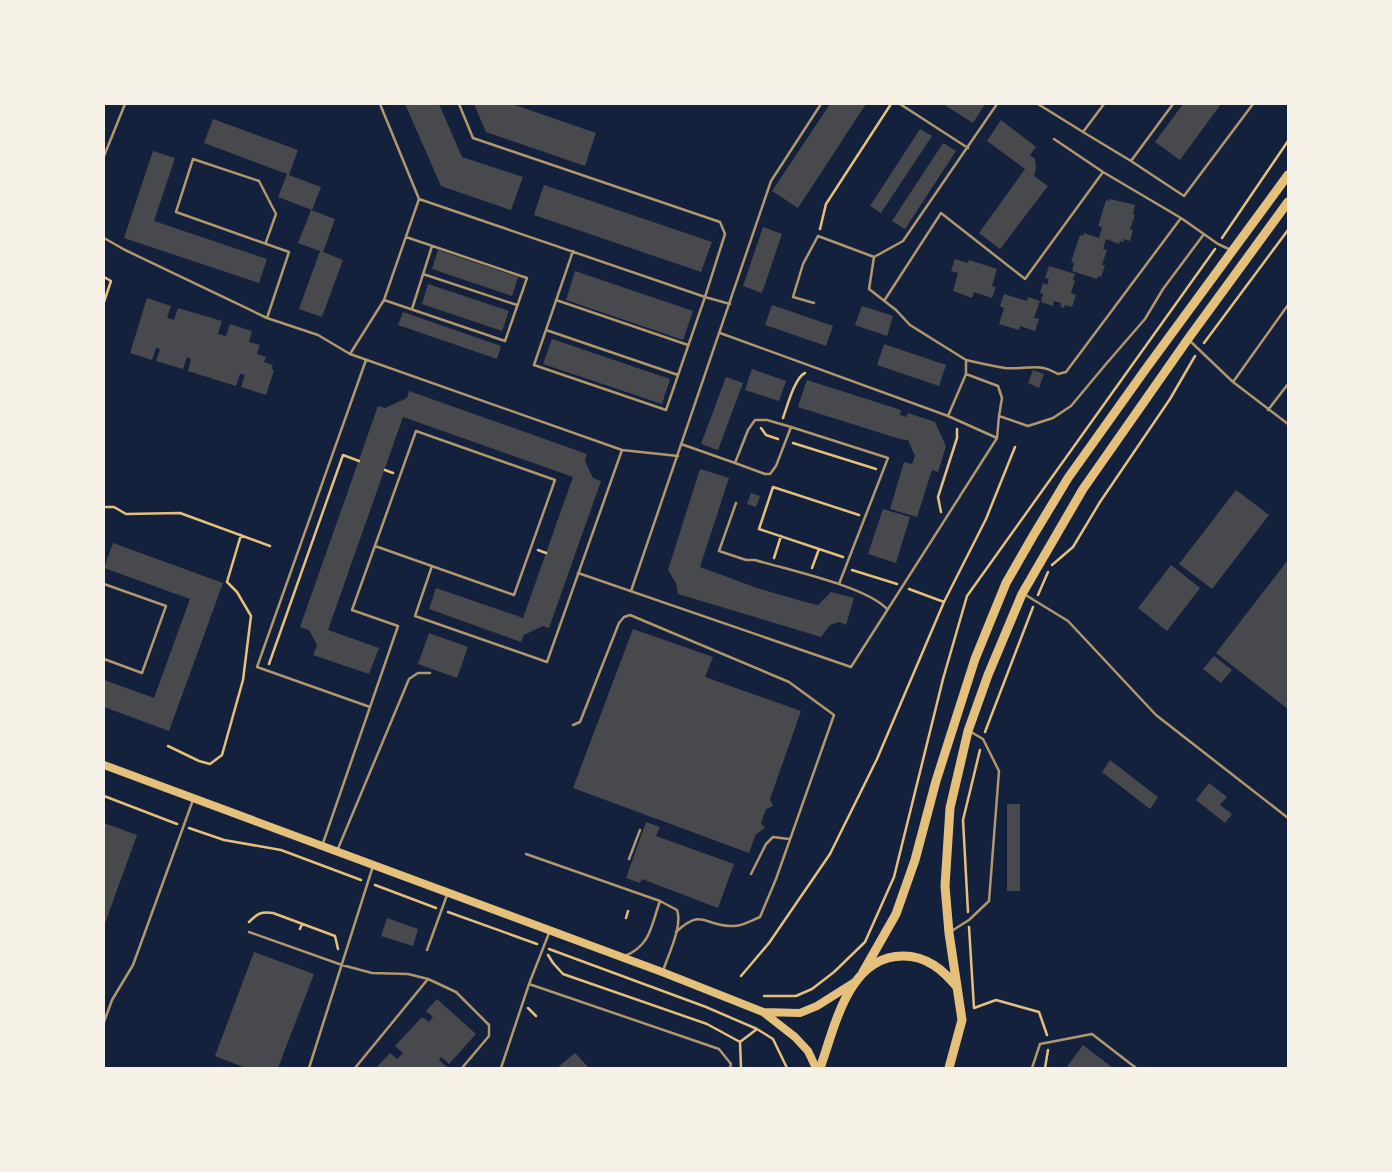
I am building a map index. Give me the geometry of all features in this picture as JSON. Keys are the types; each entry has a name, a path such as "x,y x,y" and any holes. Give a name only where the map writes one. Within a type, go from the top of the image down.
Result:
{"main road":[{"path":"863,972 896,914 915,860 936,781 974,659 1006,583 1068,478 1288,175"},
{"path":"951,1066 962,1020 949,933 945,886 950,808 973,713 1022,594 1083,489 1188,339 1288,202"},
{"path":"104,765 447,894 662,972 763,1012 795,1037 808,1052 816,1068"},
{"path":"820,1068 845,997 854,982 876,962 891,956 909,956 925,959 947,975 959,990"},
{"path":"763,1012 800,1013 817,1006 854,982"}],"lane":[{"path":"104,156 125,104"},
{"path":"350,354 384,300 419,199 380,104"},
{"path":"459,104 473,138 720,222 725,234 666,410 534,365 573,252"},
{"path":"631,591 771,181 821,104"},
{"path":"900,104 968,148"},
{"path":"814,303 793,296 803,264 818,236 874,257 904,241 997,104"},
{"path":"1038,104 1184,196 1253,104"},
{"path":"1083,132 1104,104"},
{"path":"1131,161 1173,104"},
{"path":"1054,139 1104,172 1181,218 1218,244 1233,251"},
{"path":"266,242 276,214 259,181 193,159 176,212 266,242 289,252 267,318"},
{"path":"884,301 941,213 1025,279 1104,172"},
{"path":"419,199 704,297 730,304"},
{"path":"874,257 869,289 896,310 910,325 966,360 1003,368 1046,367 1058,374 1066,372 1181,218"},
{"path":"999,416 1028,426 1053,418 1071,406 1145,320 1163,289 1204,234"},
{"path":"384,300 505,341 527,278 406,237"},
{"path":"104,238 125,250 267,318 318,335 350,354 622,450 678,456"},
{"path":"412,309 432,246"},
{"path":"423,274 517,306"},
{"path":"556,300 688,345"},
{"path":"1233,382 1288,305"},
{"path":"546,330 678,375"},
{"path":"720,333 948,416 997,438"},
{"path":"1188,339 1233,382 1288,424"},
{"path":"366,360 257,667 370,707"},
{"path":"948,416 966,374 966,360"},
{"path":"578,573 851,667 997,438 1002,398 998,386 966,374"},
{"path":"1268,410 1288,384"},
{"path":"735,463 748,430 755,420 761,419 888,458 840,584"},
{"path":"681,444 765,474 770,474 776,466 791,427"},
{"path":"322,847 398,626 352,610 416,431 555,480 514,595 375,546"},
{"path":"432,566 415,616 547,662 622,450"},
{"path":"736,503 718,551 840,584 880,602 887,609"},
{"path":"104,584 166,606 142,673 104,659"},
{"path":"1022,594 1068,621 1156,715 1288,818"},
{"path":"573,725 580,722 619,623 624,617 630,615 789,682 834,715 776,879 760,917 743,925 730,926 696,919 687,922 676,932"},
{"path":"337,852 409,680 418,673 430,673"},
{"path":"949,933 969,920 989,901 999,771 983,739 968,731"},
{"path":"104,1022 112,1000 133,966 193,799"},
{"path":"629,859 640,830"},
{"path":"751,874 766,844 773,838 789,838"},
{"path":"526,854 660,901 677,910 679,915 676,932 662,972"},
{"path":"310,1068 373,866"},
{"path":"427,950 440,909 447,894"},
{"path":"621,958 638,950 646,940 660,901"},
{"path":"501,1068 549,931"},
{"path":"249,932 342,965 372,972 408,974 428,979 456,992 489,1025 489,1036 462,1068"},
{"path":"355,1068 428,979"},
{"path":"529,984 719,1049 731,1064 730,1068"},
{"path":"1032,1068 1040,1044 1092,1034 1136,1068"}],"path":[{"path":"818,236 826,204 891,104"},
{"path":"764,996 796,996 812,989 834,972 865,942 894,878 943,680 967,596 1218,244 1288,141"},
{"path":"1100,502 1170,399 1200,349 1288,230"},
{"path":"104,276 111,281 104,302"},
{"path":"781,424 796,382 801,374 806,372"},
{"path":"755,420 766,435 882,471"},
{"path":"944,521 939,508 938,496 957,438 957,428"},
{"path":"741,976 769,943 830,854 877,759 944,602 986,519 1015,447"},
{"path":"267,670 343,455 359,461"},
{"path":"849,559 759,529 773,486 865,517"},
{"path":"104,507 114,507 126,514 180,513 270,546"},
{"path":"168,746 199,761 210,764 222,755 243,680 251,616 237,592 227,582 241,535"},
{"path":"772,565 781,536"},
{"path":"809,576 819,549"},
{"path":"846,568 944,602"},
{"path":"104,796 224,840 281,850 706,1007 757,1029 773,1039 787,1068"},
{"path":"626,918 628,910"},
{"path":"249,922 258,914 264,912 273,913 335,936 338,945 335,962"},
{"path":"300,929 302,924"},
{"path":"544,947 553,963 563,974 707,1024 740,1042"},
{"path":"740,1042 757,1029"},
{"path":"740,1042 740,1068"},
{"path":"1045,1068 1049,1042"}],"building":[{"path":"405,104 439,104 462,157 523,177 511,210 441,186"},
{"path":"474,104 512,104 596,133 585,166 486,132"},
{"path":"830,104 866,104 798,208 772,191"},
{"path":"943,104 985,104 973,123"},
{"path":"1183,104 1221,104 1180,160 1155,142"},
{"path":"213,119 298,150 289,175 321,187 312,210 278,197 287,174 204,143"},
{"path":"1001,120 1036,147 1030,155 1035,159 1036,168 1034,176 1048,186 1000,249 979,233 1025,169 987,141"},
{"path":"920,129 932,136 881,213 870,206"},
{"path":"943,143 956,151 905,229 892,221"},
{"path":"153,151 175,158 154,221 267,259 259,283 124,238"},
{"path":"544,185 712,242 701,272 534,215"},
{"path":"1110,199 1135,205 1133,214 1135,215 1130,229 1133,230 1130,241 1124,239 1119,244 1106,239 1103,249 1107,250 1102,265 1105,265 1101,277 1098,276 1097,279 1072,271 1074,263 1071,262 1080,235 1083,236 1084,233 1099,238 1102,227 1098,226 1106,200 1109,201"},
{"path":"311,210 335,219 323,252 343,260 322,317 299,309 320,251 298,243"},
{"path":"763,227 782,234 762,293 743,286"},
{"path":"438,250 518,277 512,296 432,269"},
{"path":"955,259 968,263 969,260 997,269 992,286 996,287 992,298 974,292 972,298 953,291 958,273 951,271"},
{"path":"1049,266 1075,274 1071,293 1076,295 1072,307 1065,305 1064,308 1060,306 1061,303 1054,301 1053,306 1041,302 1043,294 1040,293 1043,283 1047,285 1049,279 1045,278"},
{"path":"575,271 693,311 683,340 566,300"},
{"path":"428,284 509,311 502,331 422,304"},
{"path":"1004,294 1027,301 1028,297 1040,301 1034,318 1039,319 1035,331 1020,326 1019,330 999,324 1004,308 1000,306"},
{"path":"147,298 171,306 167,318 174,320 178,308 222,321 218,334 226,336 230,324 252,331 249,342 260,345 257,354 266,357 264,362 273,365 271,369 274,370 266,395 241,387 245,375 240,374 236,386 188,371 191,359 187,357 183,369 156,361 160,349 156,348 152,360 130,353"},
{"path":"772,305 833,326 826,346 765,325"},
{"path":"862,306 893,316 887,336 855,325"},
{"path":"403,312 501,346 497,359 398,325"},
{"path":"552,339 670,379 662,404 543,364"},
{"path":"884,344 946,365 939,386 877,365"},
{"path":"752,369 786,381 779,401 745,390"},
{"path":"1033,370 1044,374 1039,388 1028,383"},
{"path":"726,377 743,383 718,450 701,444"},
{"path":"807,380 901,410 900,415 906,417 908,413 935,422 946,446 938,472 932,470 917,517 890,509 904,462 912,464 915,456 908,440 798,407"},
{"path":"409,391 587,454 585,461 593,478 601,481 549,628 543,626 524,635 521,642 429,609 436,588 523,618 573,477 403,417 328,630 379,648 369,674 313,655 317,645 309,630 300,627 378,406 385,408 407,398"},
{"path":"700,469 729,478 700,567 757,588 818,605 831,592 854,598 846,625 839,622 830,625 821,637 678,594 676,583 668,570"},
{"path":"1236,490 1269,515 1212,589 1179,564"},
{"path":"751,493 760,496 756,507 747,504"},
{"path":"883,509 910,517 896,563 868,554"},
{"path":"113,543 223,583 169,731 104,707 104,680 154,698 190,599 104,568"},
{"path":"1288,560 1288,709 1216,653"},
{"path":"1171,565 1200,588 1167,631 1138,608"},
{"path":"633,629 713,657 705,677 801,711 770,799 773,806 766,809 761,823 765,828 756,834 749,853 573,788"},
{"path":"429,633 468,647 457,678 418,664"},
{"path":"1214,656 1232,670 1221,683 1203,669"},
{"path":"1110,760 1158,797 1150,809 1102,772"},
{"path":"1209,783 1227,797 1220,805 1232,814 1225,823 1196,800"},
{"path":"1007,804 1020,804 1020,891 1007,891"},
{"path":"646,822 660,827 656,836 734,864 718,908 642,879 640,883 626,878"},
{"path":"104,823 137,835 104,926"},
{"path":"387,918 418,929 413,946 381,936"},
{"path":"254,952 314,974 278,1068 246,1068 215,1056"},
{"path":"437,999 476,1034 449,1064 441,1057 439,1060 448,1068 376,1068 390,1053 397,1059 403,1053 395,1046 422,1017 429,1022 433,1017 426,1011"},
{"path":"1083,1045 1113,1068 1066,1068"},
{"path":"575,1053 589,1068 557,1068"}]}
